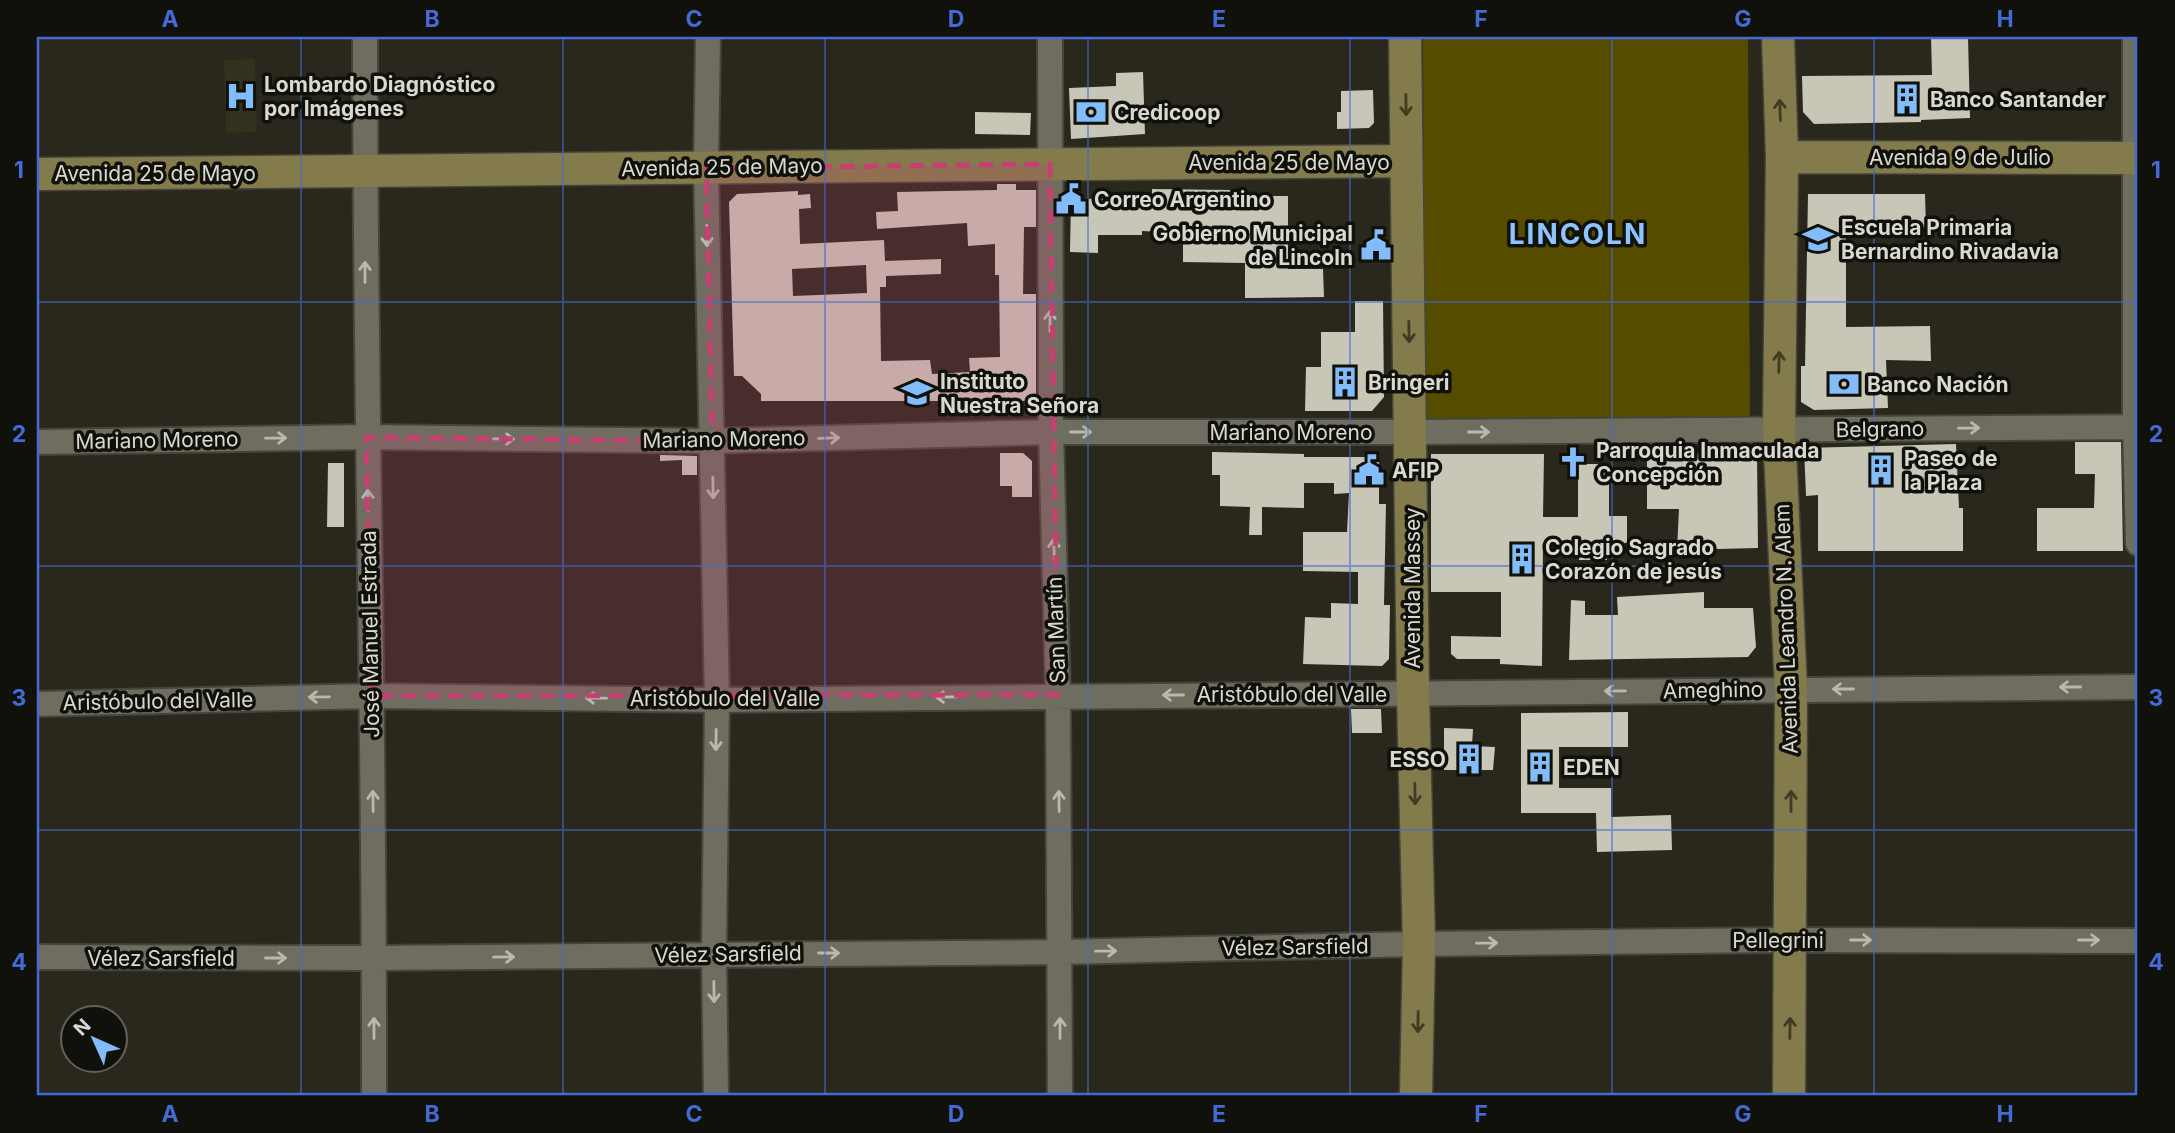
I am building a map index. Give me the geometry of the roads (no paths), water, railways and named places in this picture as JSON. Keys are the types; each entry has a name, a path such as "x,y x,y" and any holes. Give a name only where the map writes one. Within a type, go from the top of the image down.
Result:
{"main road":[{"name":"Avenida Massey","path":"1405,37 1413,694 1419,944 1416,1096"},
{"name":"Avenida Leandro N. Alem","path":"1778,37 1782,156 1779,430 1791,689 1789,1096"},
{"name":"Avenida 9 de Julio","path":"1782,156 2137,158"},
{"name":"Avenida 25 de Mayo","path":"37,174 1406,162"}],"street":[{"name":"José Manuel Estrada","path":"365,37 366,437 374,1096"},
{"path":"708,37 706,168 717,700 714,954 716,1096"},
{"name":"San Martín","path":"1050,37 1051,432 1058,695 1060,1096"},
{"path":"2134,37 2138,543"},
{"name":"Belgrano","path":"1411,432 2137,427"},
{"name":"Mariano Moreno","path":"37,442 366,437 712,441 1051,432 1411,432"},
{"name":"Ameghino","path":"1413,694 2138,687"},
{"name":"Aristóbulo del Valle","path":"37,704 371,696 717,700 1413,694"},
{"name":"Pellegrini","path":"1419,944 1791,940 2138,941"},
{"name":"Vélez Sarsfield","path":"37,957 374,958 1061,952 1419,944"}],"place":[{"name":"Lombardo Diagnóstico por Imágenes","path":"241,96"},
{"name":"Banco Santander","path":"1907,99"},
{"name":"Credicoop","path":"1091,112"},
{"name":"Correo Argentino","path":"1071,199"},
{"name":"Escuela Primaria Bernardino Rivadavia","path":"1818,239"},
{"name":"Gobierno Municipal de Lincoln","path":"1376,245"},
{"name":"Bringeri","path":"1345,382"},
{"name":"Banco Nación","path":"1844,384"},
{"name":"Instituto Nuestra Señora","path":"917,393"},
{"name":"Parroquia Inmaculada Concepción","path":"1573,462"},
{"name":"AFIP","path":"1369,470"},
{"name":"Paseo de la Plaza","path":"1881,470"},
{"name":"Colegio Sagrado Corazón de jesús","path":"1522,559"},
{"name":"ESSO","path":"1469,759"},
{"name":"EDEN","path":"1540,767"}],"district":[{"name":"LINCOLN","path":"1578,234"}]}
